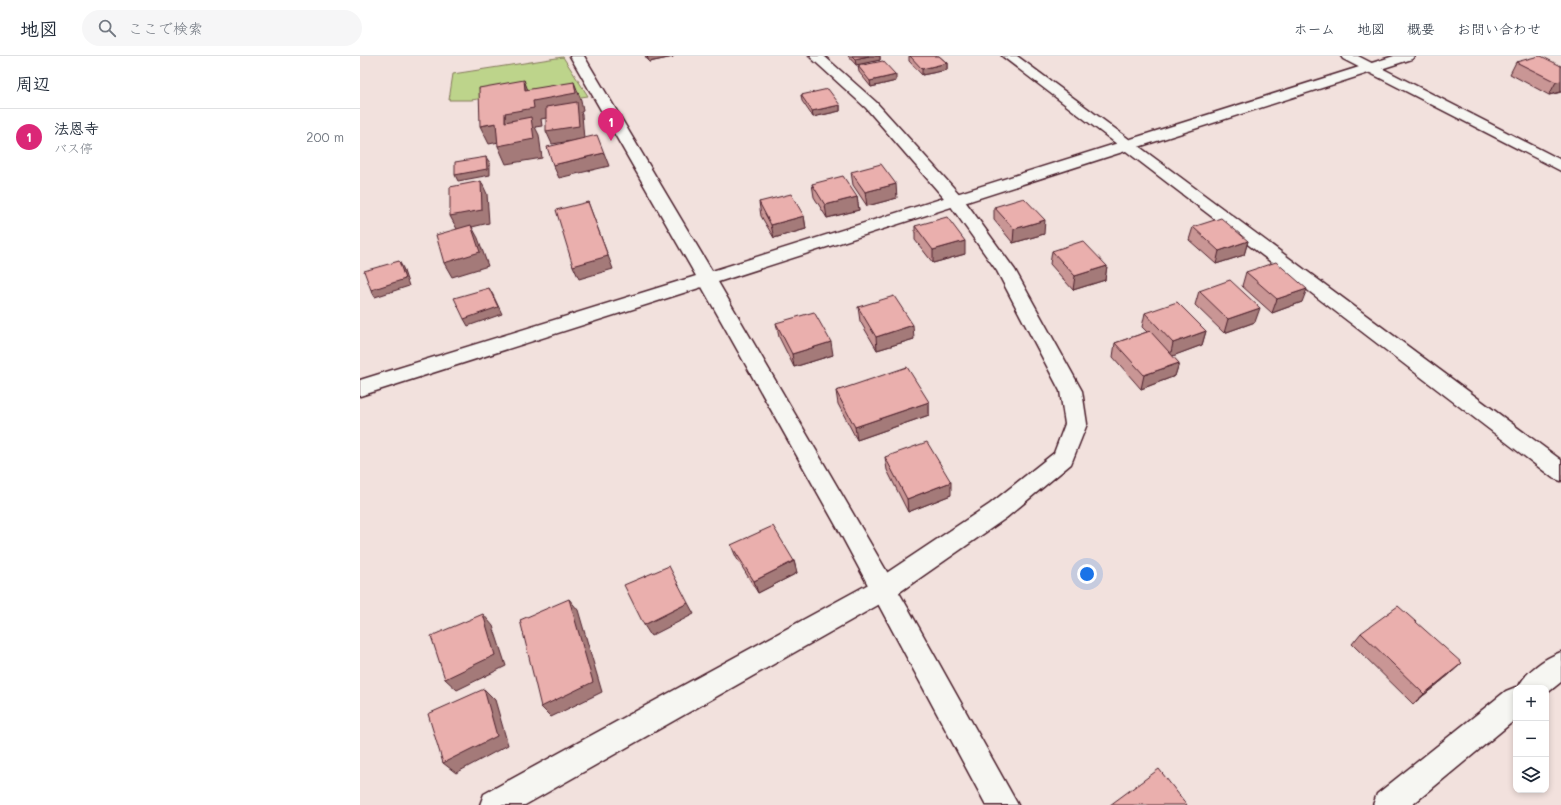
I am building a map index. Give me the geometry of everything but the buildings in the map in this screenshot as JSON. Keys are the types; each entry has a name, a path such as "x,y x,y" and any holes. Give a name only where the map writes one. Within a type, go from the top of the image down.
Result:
{"street":[{"path":"577,56 709,279 885,588 1003,805"},
{"path":"495,805 885,588 998,511 1063,458 1076,424 1071,391 1006,270 956,201 872,105 816,56"},
{"path":"1009,56 1128,144 1561,472"},
{"path":"1348,56 1561,166"},
{"path":"360,388 956,201 1128,144 1407,56"},
{"path":"1536,685 1561,665"},
{"path":"1388,805 1513,703"}],"green space":[{"path":"563,57 588,96 552,101 548,89 471,100 449,100 453,74"}],"place":[{"name":"法恩寺","path":"611,141"}]}
